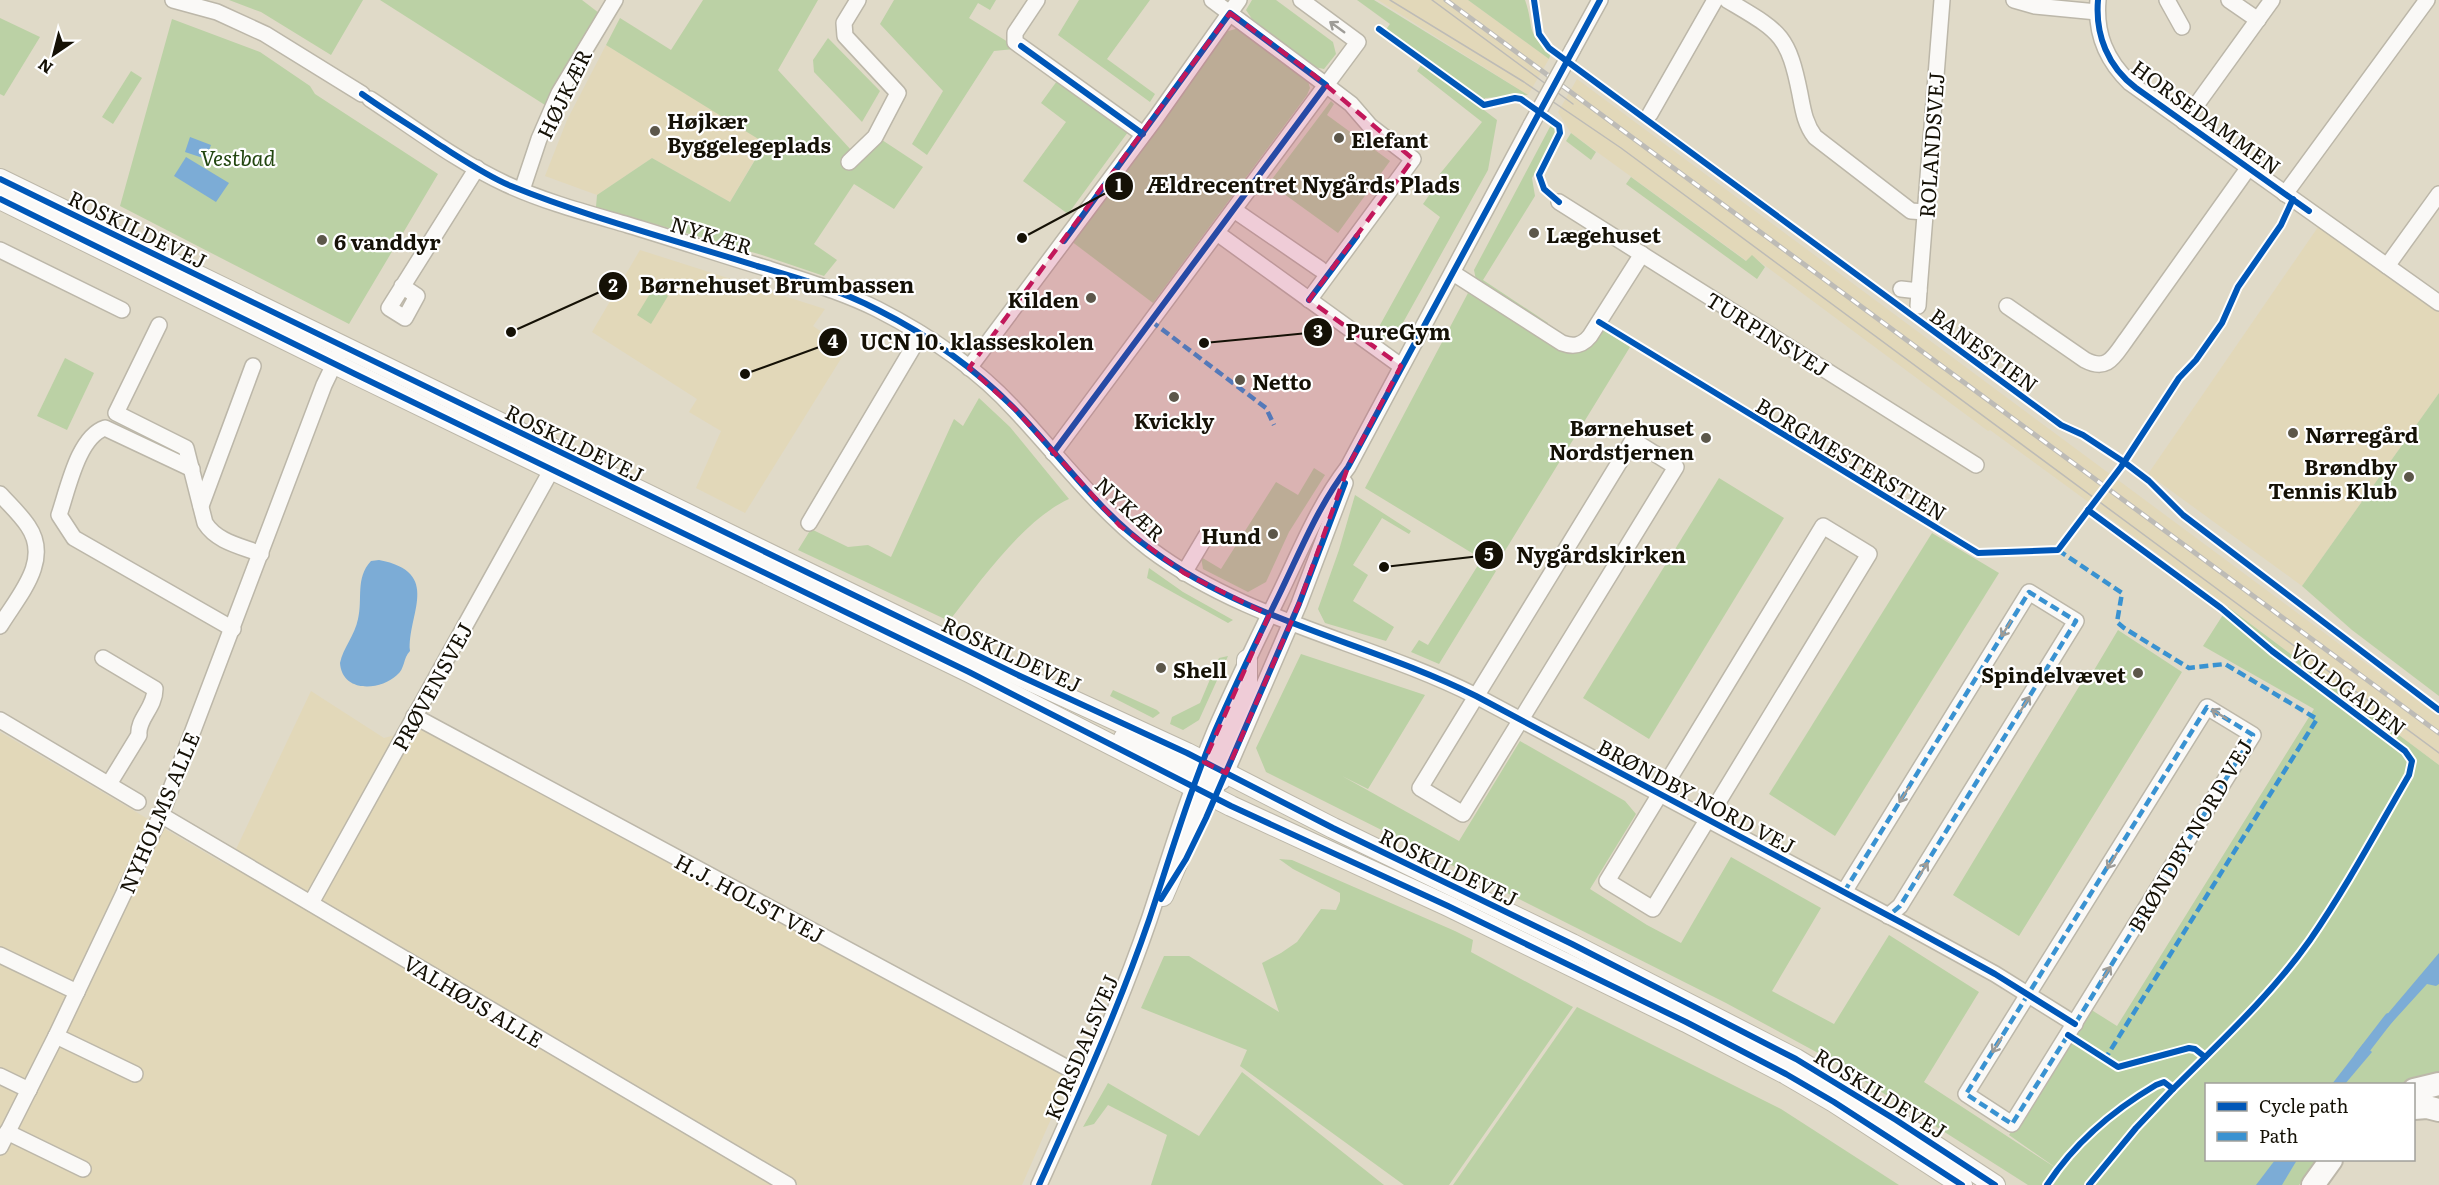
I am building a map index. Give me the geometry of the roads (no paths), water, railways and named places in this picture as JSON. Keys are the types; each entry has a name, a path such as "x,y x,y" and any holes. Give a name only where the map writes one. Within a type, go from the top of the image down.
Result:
{"highway":[{"path":"2415,1090 2439,1084"},
{"path":"2415,1108 2427,1107 2439,1110"},
{"path":"2313,1185 2330,1161"},
{"path":"2328,1185 2345,1161"}],"main road":[{"name":"ROSKILDEVEJ","path":"0,179 552,469 1058,717 1118,735 1279,814 1333,828 1562,939 1796,1059 1896,1120 1995,1185"},
{"name":"ROSKILDEVEJ","path":"0,199 338,355 1020,676 1448,906 1696,1027 1786,1074 1834,1102 1962,1185"},
{"path":"1162,896 1247,687 1247,660"}],"street":[{"name":"NYKÆR","path":"173,0 217,12 265,34 477,168 522,190 567,207 846,295 878,309 921,334 969,368 1015,409 1115,521 1184,573 1211,588 1290,624"},
{"name":"HØJKÆR","path":"522,190 539,139 559,93 615,0"},
{"path":"849,162 875,137 898,93 845,36 844,23 858,0"},
{"path":"1037,0 1015,33 1015,42 1143,134"},
{"path":"1212,0 1326,85 1350,104 1370,126 1413,159 1309,300"},
{"path":"969,368 1143,134 1239,0"},
{"path":"1053,453 1358,42 1301,0"},
{"path":"1247,660 1304,542 1338,480 1348,467 1600,0"},
{"path":"1650,114 1714,0"},
{"path":"1727,0 1764,22 1784,41 1794,67 1804,119 1808,129 1815,137 1911,211 1925,212"},
{"name":"ROLANDSVEJ","path":"1901,289 1919,299 1942,0"},
{"path":"2014,0 2035,6 2098,6"},
{"path":"2167,0 2182,27"},
{"path":"2229,0 2258,20"},
{"path":"2184,122 2272,0"},
{"path":"2285,194 2427,0"},
{"name":"HORSEDAMMEN","path":"2098,6 2101,39 2107,55 2130,83 2439,303"},
{"name":"HORSEDAMMEN","path":"2007,306 2085,360 2095,365 2104,365 2111,360 2128,337 2249,167"},
{"path":"402,286 477,168"},
{"path":"2387,266 2439,194"},
{"name":"TURPINSVEJ","path":"1559,202 1976,465"},
{"path":"1234,210 1320,269"},
{"path":"1217,233 1401,366"},
{"path":"0,250 122,310"},
{"path":"1453,273 1562,343 1575,345 1582,343 1590,336 1642,254"},
{"path":"159,325 116,413 186,448 205,523 211,532 219,538 261,554"},
{"path":"809,523 921,334"},
{"name":"NYHOLMS ALLE","path":"0,1147 56,1036 161,815 324,385 338,355"},
{"path":"201,506 254,366"},
{"path":"192,469 105,428 96,431 82,448 59,515 74,538 233,629"},
{"path":"1633,440 1676,466 1463,814 1420,788 1476,696 1633,440"},
{"name":"KORSDALSVEJ","path":"1039,1185 1086,1078 1149,920 1169,853 1290,624 1344,484 1348,467"},
{"name":"PRØVENSVEJ","path":"310,903 552,469"},
{"path":"0,494 28,526 36,543 37,556 34,570 0,626"},
{"name":"BRØNDBY NORD VEJ","path":"1823,526 1869,554 1653,909 1607,881 1659,794 1823,526"},
{"path":"1184,573 1206,536"},
{"path":"1844,892 2029,592 2076,621 1900,906 1888,916"},
{"name":"BRØNDBY NORD VEJ","path":"1290,624 1374,652 1432,675 1476,696 1888,916 2028,995 2071,1029"},
{"path":"103,658 155,689 155,699 138,728 140,735 109,784"},
{"name":"BRØNDBY NORD VEJ","path":"2207,707 2253,735 2012,1124 1966,1094 2028,995 2207,707"},
{"name":"H.J. HOLST VEJ","path":"414,716 1086,1078"},
{"path":"0,720 138,802"},
{"name":"VALHØJS ALLE","path":"161,815 788,1185"},
{"name":"KORSDALSVEJ","path":"1149,920 1162,896"},
{"path":"0,956 77,992"},
{"path":"56,1036 135,1074"},
{"path":"0,1076 29,1090"},
{"path":"7,1132 83,1169"}],"water":[{"path":"190,137 211,145 206,159 185,152"},
{"path":"186,157 229,183 216,202 174,176"},
{"path":"379,560 399,566 410,574 416,585 416,610 410,637 410,651 400,673 381,684 363,686 347,680 342,673 340,663 356,625 363,574 371,561"},
{"path":"2439,953 2439,984 2436,986 2427,984 2387,1028 2381,1027 2379,1024"},
{"path":"2363,1044 2372,1052 2346,1083 2333,1083"},
{"path":"2274,1161 2296,1161 2282,1185 2256,1185"}],"waterway":[{"path":"2359,1057 2389,1018"}],"tram line":[{"path":"1390,0 1524,82 1621,148 2439,753"},
{"path":"1432,0 1573,104"}],"railway":[{"path":"1446,0 2439,733"}],"place":[{"name":"Højkær Byggelegeplads","path":"655,131"},
{"name":"Elefant","path":"1339,138"},
{"name":"Lægehuset","path":"1534,233"},
{"name":"Ældrecentret Nygårds Plads","path":"1022,238"},
{"name":"6 vanddyr","path":"322,240"},
{"name":"Kilden","path":"1091,298"},
{"name":"Børnehuset Brumbassen","path":"511,332"},
{"name":"PureGym","path":"1204,343"},
{"name":"UCN 10. klasseskolen","path":"745,374"},
{"name":"Netto","path":"1240,380"},
{"name":"Kvickly","path":"1174,397"},
{"name":"Nørregård","path":"2293,433"},
{"name":"Børnehuset Nordstjernen","path":"1706,438"},
{"name":"Brøndby Tennis Klub","path":"2409,477"},
{"name":"Hund","path":"1273,534"},
{"name":"Nygårdskirken","path":"1384,567"},
{"name":"Shell","path":"1161,668"},
{"name":"Spindelvævet","path":"2138,673"}],"park label":[{"name":"Vestbad","path":"238,156"}]}
